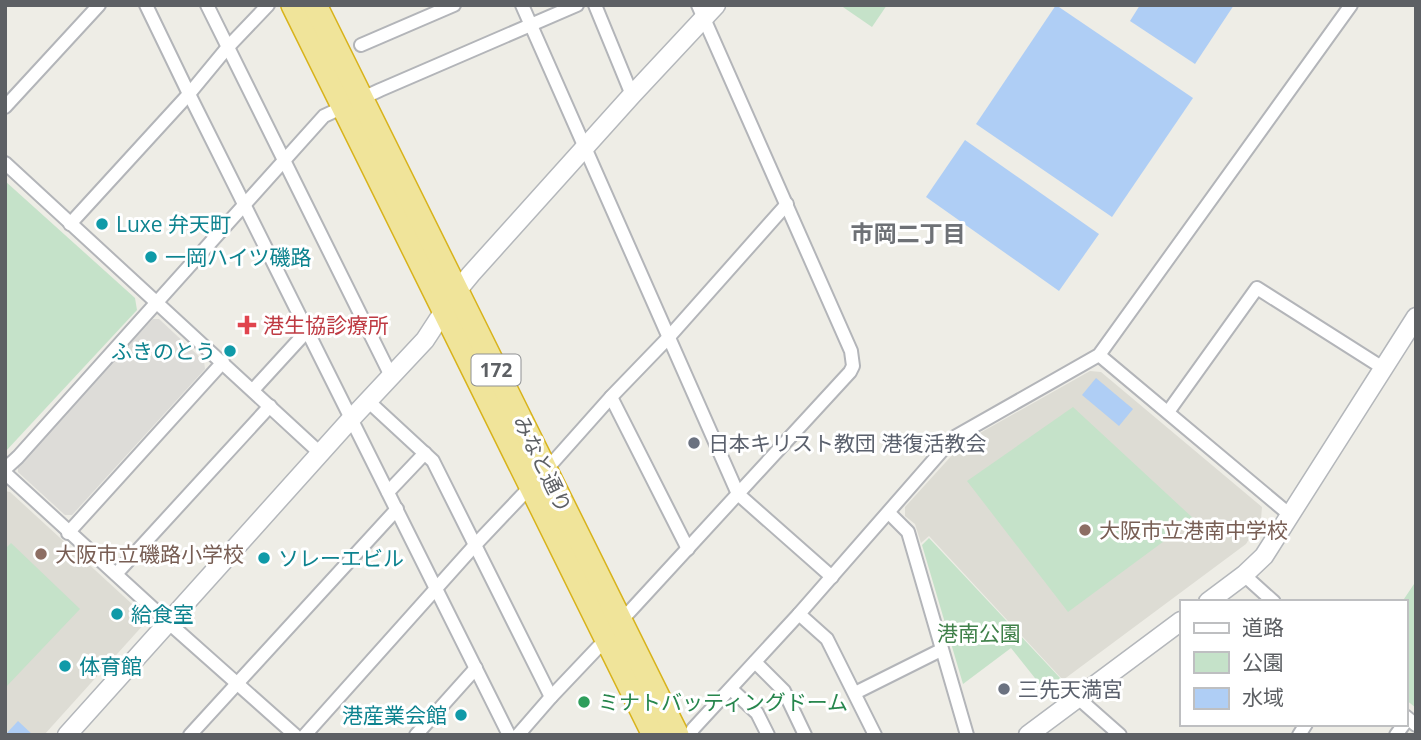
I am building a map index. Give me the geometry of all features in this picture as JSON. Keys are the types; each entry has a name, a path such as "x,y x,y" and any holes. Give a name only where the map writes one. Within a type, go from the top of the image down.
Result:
{"highway":[{"name":"みなと通り","path":"293,5 352,103 457,290 539,478 614,630 677,735"},
{"name":"みなと通り","path":"315,5 352,103 444,310 539,478"},
{"name":"みなと通り","path":"614,630 654,735"}],"street":[{"path":"5,107 99,5"},
{"path":"146,5 509,735"},
{"path":"207,5 391,376"},
{"path":"71,224 268,5"},
{"path":"362,45 454,5"},
{"path":"522,5 738,494 832,577"},
{"path":"295,735 68,533 5,471 324,116 576,5"},
{"path":"594,5 632,95"},
{"path":"690,735 953,438 1099,355 1351,5"},
{"path":"67,735 425,340 457,290 706,9 851,351 853,366 518,735"},
{"path":"5,163 320,453"},
{"path":"304,735 788,204"},
{"path":"1168,412 1257,288 1383,368"},
{"path":"1211,600 1264,556 1416,317"},
{"path":"253,390 307,331"},
{"path":"1099,355 1290,515"},
{"path":"68,533 223,362"},
{"path":"611,397 688,549"},
{"path":"368,401 433,460 551,697"},
{"path":"116,574 270,406"},
{"path":"388,492 425,453"},
{"path":"190,735 397,509"},
{"path":"889,513 908,532 967,735"},
{"path":"1244,575 1272,600"},
{"path":"799,614 827,639 875,735"},
{"path":"1028,735 1180,622"},
{"path":"855,693 941,650"},
{"path":"755,663 784,691 805,735"},
{"path":"416,735 476,668"},
{"path":"731,689 757,713 768,735"},
{"path":"1078,698 1120,735"}],"shaded area":[{"path":"153,319 159,319 204,361 205,369 72,515 65,515 18,472 18,464"},
{"name":"大阪市立港南中学校","path":"1090,371 1101,372 1262,507 1261,519 1246,544 1063,680 929,536 921,543 915,524 905,516 905,507 964,442"},
{"name":"大阪市立磯路小学校","path":"5,491 10,492 144,615 145,623 44,735 5,735"}],"green space":[{"path":"840,5 887,5 872,27"},
{"path":"5,181 135,298 137,310 5,452"},
{"path":"1073,407 1194,519 1068,612 967,481"},
{"name":"港南公園","path":"929,538 1062,680 1046,692 1011,648 963,684 922,545"},
{"path":"11,543 80,609 5,688 5,549"},
{"path":"1416,581 1416,708 1407,701 1407,600 1403,600"}],"water":[{"path":"1056,5 1193,98 1112,217 976,124"},
{"path":"1140,5 1234,5 1195,64 1130,21"},
{"path":"965,140 1099,234 1059,291 926,197"},
{"path":"1096,378 1133,409 1119,426 1082,395"},
{"path":"18,721 33,735 5,735"}],"place":[{"name":"Luxe 弁天町","path":"102,224"},
{"name":"一岡ハイツ磯路","path":"151,257"},
{"name":"港生協診療所","path":"247,325"},
{"name":"ふきのとう","path":"230,351"},
{"name":"日本キリスト教団 港復活教会","path":"694,443"},
{"name":"大阪市立港南中学校","path":"1085,530"},
{"name":"大阪市立磯路小学校","path":"41,554"},
{"name":"ソレーエビル","path":"264,558"},
{"name":"給食室","path":"117,614"},
{"name":"体育館","path":"65,666"},
{"name":"三先天満宮","path":"1004,689"},
{"name":"ミナトバッティングドーム","path":"584,702"},
{"name":"港産業会館","path":"461,715"}],"district":[{"name":"市岡二丁目","path":"908,233"}]}
